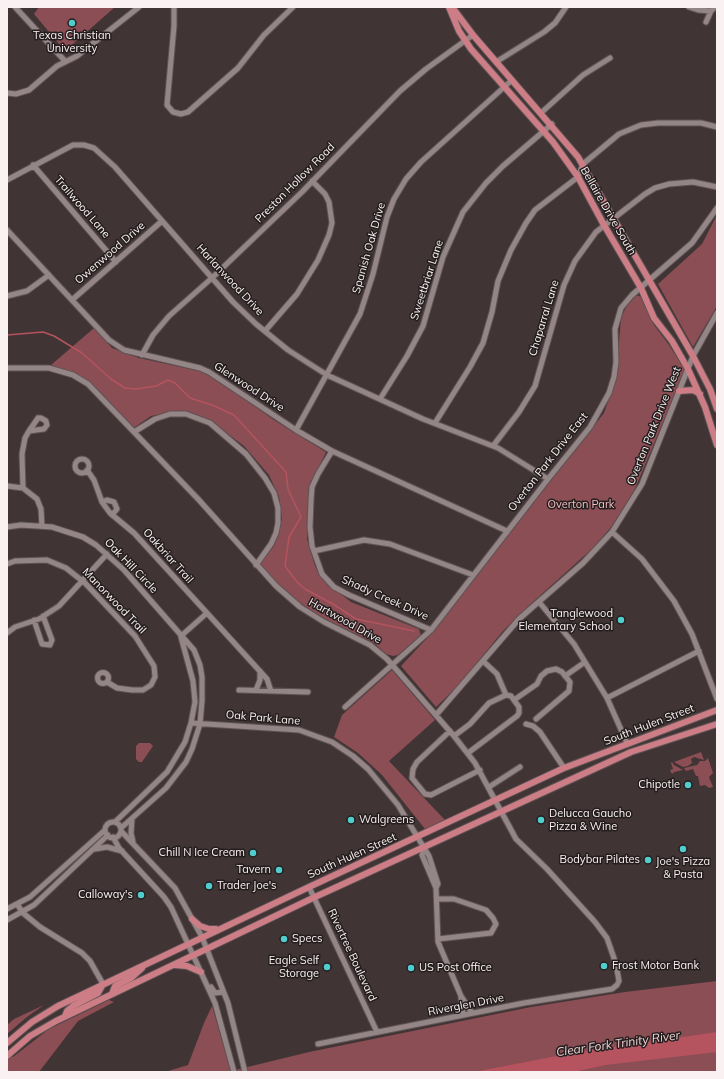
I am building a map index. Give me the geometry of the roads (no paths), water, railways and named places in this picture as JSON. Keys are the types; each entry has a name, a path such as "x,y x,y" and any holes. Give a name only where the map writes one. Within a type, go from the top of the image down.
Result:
{"main road":[{"name":"Bellaire Drive South","path":"449,7 451,16 465,40 478,58 543,131 578,176 604,225 642,288 654,318 672,341 688,369 700,394 717,445"},
{"name":"Bellaire Drive South","path":"452,7 472,35 542,112 583,164 613,219 651,280 693,356 710,389 717,409"},
{"path":"679,391 693,390 700,394"},
{"name":"South Hulen Street","path":"7,1043 47,1012 309,886 419,837 564,768 717,710"},
{"name":"South Hulen Street","path":"8,1055 37,1031 65,1016 315,897 424,849 631,752 717,724"},
{"path":"631,752 632,746 642,738"},
{"path":"614,760 626,749 627,743"},
{"path":"192,919 200,926 209,929 220,928"},
{"path":"112,994 115,986 131,978 151,961"},
{"path":"174,965 188,966 203,975"},
{"path":"65,1016 73,1006 98,993 103,984"}],"street":[{"path":"15,7 65,61"},
{"path":"7,93 16,94 29,90 57,66 78,56 139,7"},
{"path":"174,7 174,26 167,105 173,112 181,114 188,112 238,68 264,35 291,8"},
{"path":"496,62 544,32 555,23 566,7"},
{"path":"689,7 698,10 713,9"},
{"path":"706,22 713,9"},
{"name":"Preston Hollow Road","path":"142,355 153,335 169,316 213,277 312,181 400,92 426,69 472,35"},
{"path":"542,112 583,75 610,58"},
{"name":"Spanish Oak Drive","path":"296,430 360,314 373,274 387,217 394,199 406,179 421,162 512,80"},
{"path":"435,423 470,367 483,343 492,312 498,281 511,250 526,223 536,210 578,176 583,164 612,138 641,125 685,122 717,127"},
{"name":"Sweetbriar Lane","path":"380,399 407,356 423,326 443,257 463,212 486,182 552,124"},
{"name":"Harlanwood Drive","path":"7,180 33,164 73,145 84,145 94,148 115,167 213,277 233,302 288,350 327,375 435,423 492,446 548,479"},
{"name":"Trailwood Lane","path":"33,164 116,262"},
{"path":"265,331 297,294 318,260 332,223 330,202 325,194 312,181"},
{"name":"Chaparral Lane","path":"492,446 519,412 535,386 564,284 582,251 604,225 651,190 669,184 692,182 717,187"},
{"name":"Overton Park Drive East","path":"345,707 431,630 507,531 590,427 605,400 615,370 615,329 618,314 629,298 692,244 717,208"},
{"name":"Owenwood Drive","path":"72,300 162,221"},
{"name":"Glenwood Drive","path":"7,230 110,340 124,350 200,368 296,430 332,451 507,531"},
{"path":"7,296 27,291 49,275"},
{"name":"Overton Park Drive West","path":"436,715 519,619 583,564 612,532 642,484 693,356 717,313"},
{"name":"Hartwood Drive","path":"7,368 49,368 73,375 94,388 199,500 276,586 300,607 324,622 370,645 392,664 468,753 480,770 516,839 558,880 603,932 610,946 616,964 619,978 617,985"},
{"path":"134,432 155,418 170,414 186,414 210,423 246,454 265,478 274,493 278,508 278,524 276,533 271,544 256,565"},
{"path":"23,488 22,454 25,438 29,431"},
{"name":"Shady Creek Drive","path":"332,451 312,487 310,527 314,551 322,574 340,591 431,630"},
{"name":"Oakbriar Trail","path":"87,470 94,480 102,502 112,514 134,533 267,679 271,691"},
{"path":"7,486 23,488 32,494 40,503 42,526"},
{"path":"102,502 107,500 114,502 117,509 112,514"},
{"name":"Oak Hill Circle","path":"7,527 21,525 52,527 83,537 107,554 124,570 194,650 201,671 202,700 200,724 192,749 179,772 166,788 132,819 121,830 118,836 109,834 108,824 115,822 167,772 180,753 192,723 195,702 193,681 181,636"},
{"path":"612,532 642,559 664,586 680,610 717,699"},
{"path":"314,551 364,540 390,544 473,575"},
{"path":"7,632 15,627 43,616 59,606 107,554"},
{"name":"Manorwood Trail","path":"7,564 15,561 47,560 66,568 82,581 135,636 154,666 155,677 151,685 143,690 117,688 107,682"},
{"path":"539,602 570,638 586,662 607,698 627,743"},
{"path":"181,636 207,613"},
{"path":"34,620 42,644 50,645 52,640 43,616"},
{"path":"607,698 698,651"},
{"path":"483,661 497,674 503,695"},
{"path":"565,676 586,662"},
{"path":"514,700 537,684 541,676 547,671 556,669 565,676 571,685 567,694 536,719"},
{"path":"256,690 260,680 260,672"},
{"path":"239,690 308,692"},
{"path":"454,736 470,724 489,703 503,695 511,696 519,710 514,718 468,753"},
{"name":"Oak Park Lane","path":"192,723 299,730 332,742 353,756 380,782 398,805 419,837 424,849 422,855 436,888 438,938 461,996 472,1014"},
{"path":"526,724 532,726 540,732 564,768"},
{"path":"450,731 417,762 413,769 412,778 425,794 431,795 480,770"},
{"path":"489,787 520,767"},
{"path":"132,819 131,833 133,842"},
{"path":"115,822 175,888 202,937 228,1003 244,1070"},
{"path":"7,920 23,913 34,905 109,834"},
{"path":"109,834 122,851 164,897 189,943 219,1015 234,1071"},
{"path":"7,909 30,897 109,834"},
{"path":"94,849 107,847 122,851"},
{"name":"Rivertree Boulevard","path":"309,886 377,1032"},
{"path":"437,899 454,898 486,910 494,918 496,924 491,933 438,938"},
{"path":"17,904 23,913 40,927 82,953 90,961 103,984"},
{"path":"203,975 215,993 223,992"},
{"name":"Riverglen Drive","path":"318,1044 542,1000 612,989 617,985"},
{"name":"Oak Park Lane","path":"461,996 463,1015"}],"waterway":[{"path":"7,335 43,332 54,336 82,353 111,379 125,388 136,389 156,386 168,380 175,383 190,398 212,405 234,415 286,472 288,489 301,517 289,537 285,566 297,582 305,589 333,604 356,619 414,631"}],"place":[{"name":"Texas Christian University","path":"72,23"},
{"name":"Tanglewood Elementary School","path":"621,620"},
{"name":"Chipotle","path":"688,785"},
{"name":"Walgreens","path":"351,820"},
{"name":"Delucca Gaucho Pizza & Wine","path":"541,820"},
{"name":"Joe's Pizza & Pasta","path":"683,849"},
{"name":"Chill N Ice Cream","path":"253,853"},
{"name":"Bodybar Pilates","path":"648,860"},
{"name":"Tavern","path":"279,870"},
{"name":"Trader Joe's","path":"209,886"},
{"name":"Calloway's","path":"141,895"},
{"name":"Specs","path":"284,939"},
{"name":"Frost Motor Bank","path":"604,966"},
{"name":"Eagle Self Storage","path":"327,967"},
{"name":"US Post Office","path":"411,968"}],"park label":[{"name":"Overton Park","path":"581,505"}],"water label":[{"name":"Clear Fork Trinity River","path":"618,1044"}]}
